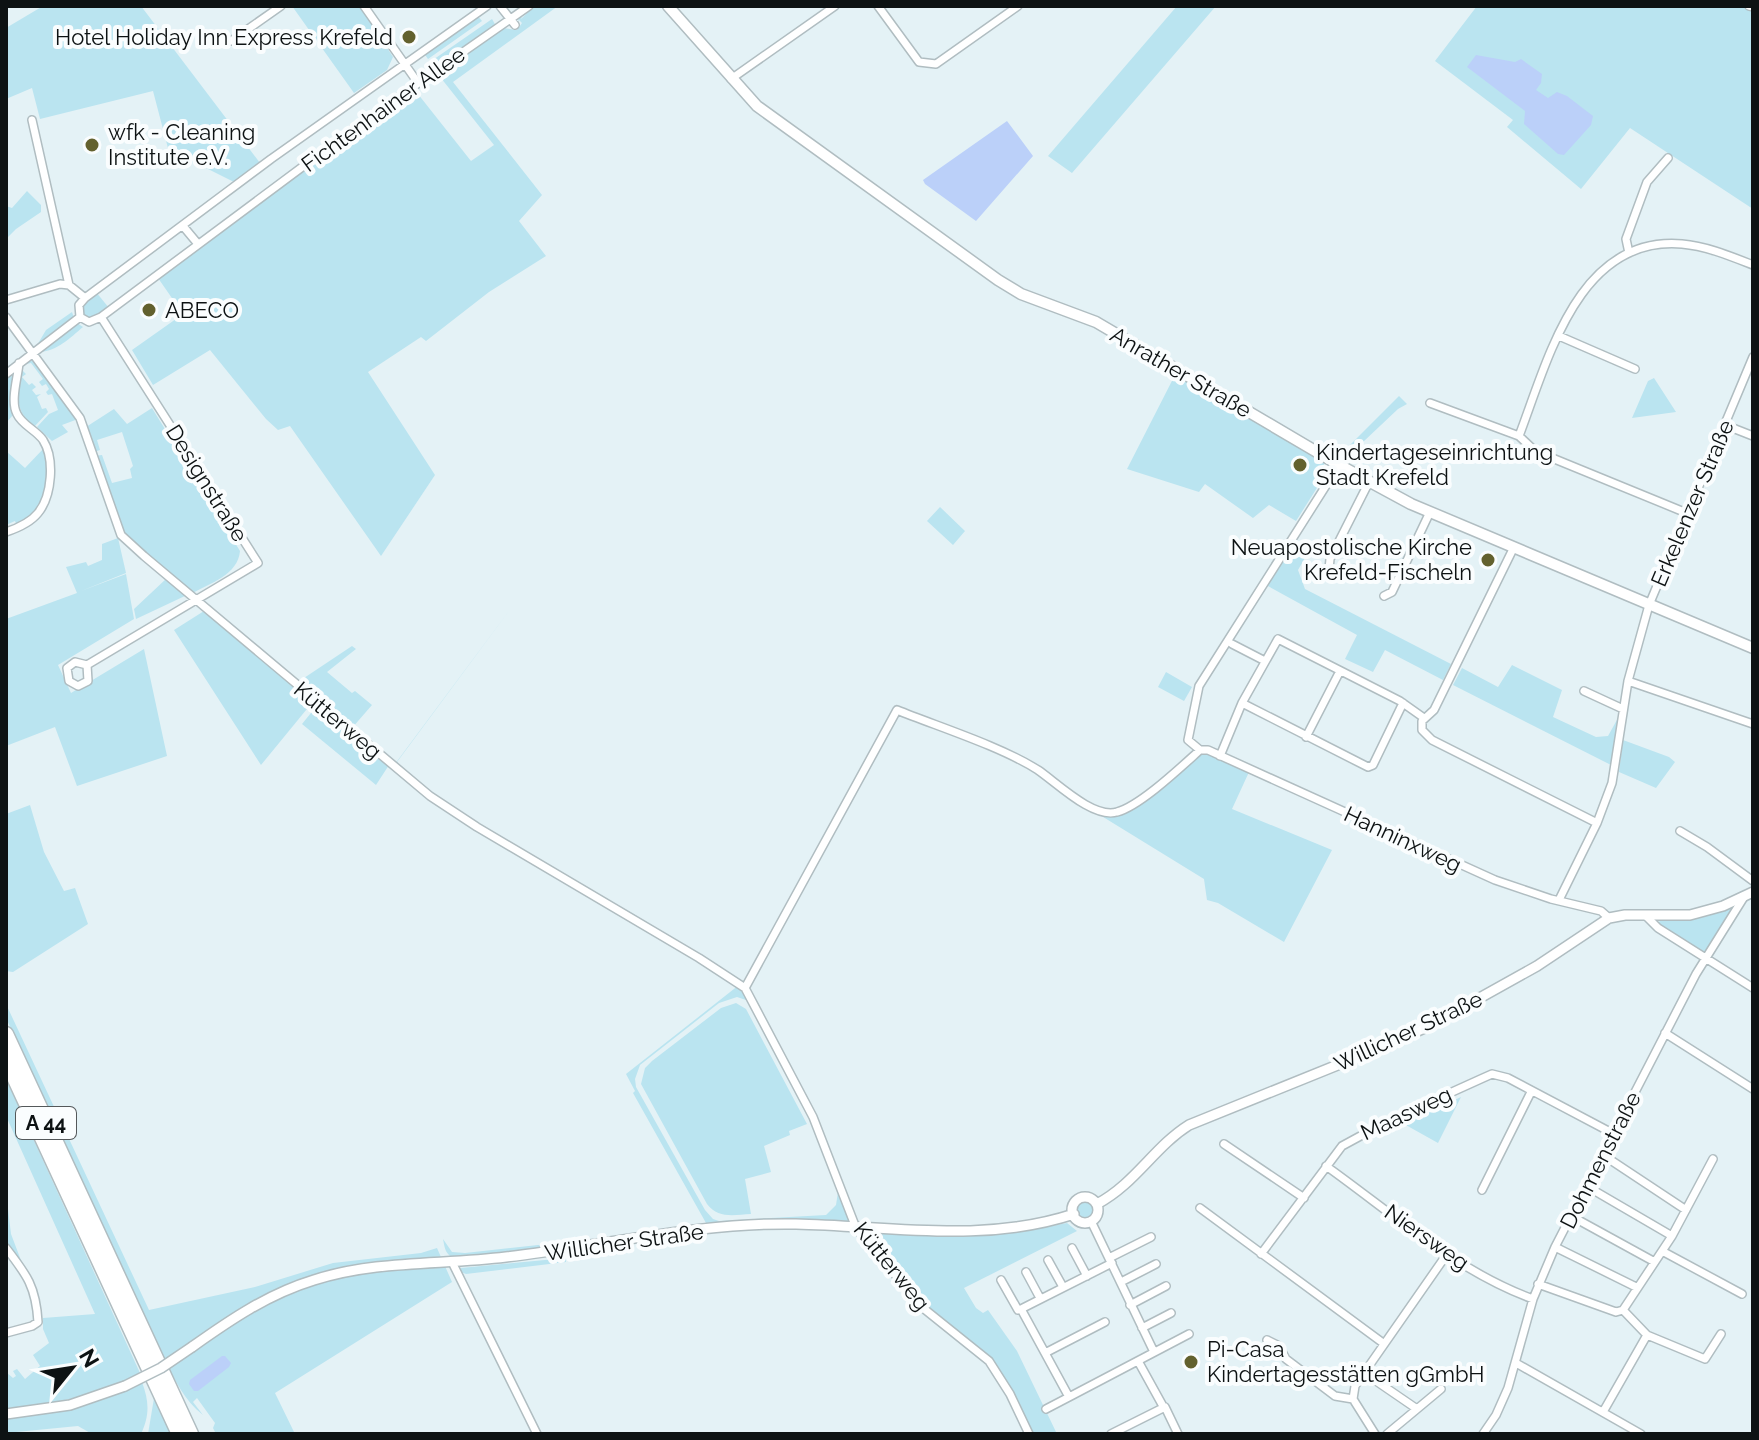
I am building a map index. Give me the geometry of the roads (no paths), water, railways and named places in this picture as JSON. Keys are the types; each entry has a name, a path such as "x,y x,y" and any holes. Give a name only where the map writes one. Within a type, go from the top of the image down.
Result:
{"highway":[{"name":"A 44","path":"6,1034 191,1434"},
{"name":"A 44","path":"6,1060 179,1434"}],"main road":[{"name":"Anrather Straße","path":"668,6 757,106 1021,294 1096,322 1339,465 1430,512 1753,648"}],"street":[{"path":"231,41 281,6"},
{"path":"364,6 418,83"},
{"name":"Fichtenhainer Allee","path":"85,298 404,63 487,6"},
{"path":"500,6 512,22"},
{"name":"Fichtenhainer Allee","path":"101,317 239,213 418,83 512,22 529,6"},
{"path":"731,79 835,6"},
{"path":"878,6 919,62 936,64 1018,6"},
{"path":"32,120 69,285"},
{"path":"1629,253 1625,246 1626,239 1647,182 1668,158"},
{"path":"183,226 198,244"},
{"path":"1519,436 1575,302 1589,283 1629,253 1652,245 1694,245 1753,265"},
{"path":"6,300 60,284 69,285 85,298 79,305 80,317"},
{"name":"Kütterweg","path":"6,317 80,418 121,535 430,796 745,988 813,1117 856,1228 923,1308 989,1361 1010,1394 1029,1434"},
{"path":"80,317 89,322 101,317"},
{"path":"6,374 80,317"},
{"name":"Designstraße","path":"87,665 258,563 101,317"},
{"path":"1559,336 1635,369"},
{"name":"Erkelenzer Straße","path":"1559,900 1597,823 1612,783 1628,681 1649,605 1753,357"},
{"path":"6,532 37,515 45,499 49,479 46,445 17,415 19,363"},
{"path":"1430,403 1519,436 1535,451 1689,514"},
{"path":"1725,425 1753,436"},
{"path":"745,988 897,710 1015,758 1085,804 1108,813 1130,807 1200,750 1192,746 1187,735 1199,686 1339,465"},
{"path":"1329,569 1330,559 1369,482"},
{"path":"1384,596 1392,592 1430,512"},
{"path":"1514,547 1434,710 1424,718 1422,728 1432,740 1597,823"},
{"path":"1220,756 1242,703 1278,639 1403,703 1424,718"},
{"path":"1232,644 1265,661"},
{"path":"1306,737 1340,671"},
{"path":"1628,681 1753,724"},
{"path":"1584,691 1623,709"},
{"path":"1242,703 1370,767 1403,703"},
{"name":"Hanninxweg","path":"1200,750 1208,750 1495,880 1601,911 1609,918"},
{"path":"1680,831 1753,881"},
{"path":"1609,918 1625,915 1690,915 1744,897"},
{"name":"Dohmenstraße","path":"1483,1434 1496,1415 1516,1363 1538,1284 1555,1247 1665,1033 1705,959 1744,897"},
{"path":"1646,916 1658,928 1753,988"},
{"name":"Willicher Straße","path":"1097,1204 1130,1182 1176,1133 1189,1125 1433,1024 1537,966 1609,918"},
{"path":"1665,1033 1753,1089"},
{"name":"Maasweg","path":"1261,1254 1326,1166 1352,1139 1492,1074 1508,1078 1614,1134"},
{"path":"1482,1190 1531,1092"},
{"path":"1224,1144 1304,1198"},
{"path":"1603,1155 1686,1210"},
{"path":"1538,1284 1616,1312 1623,1310 1672,1236 1713,1159"},
{"name":"Niersweg","path":"1326,1166 1447,1254 1533,1299"},
{"path":"1588,1187 1672,1236"},
{"path":"1087,1197 1097,1204 1098,1214 1091,1221 1081,1222 1074,1214 1074,1204 1079,1198 1087,1197"},
{"path":"1200,1208 1383,1343"},
{"name":"Willicher Straße","path":"6,1414 70,1405 125,1386 161,1368 241,1313 278,1293 368,1267 558,1251 744,1226 797,1224 971,1232 1034,1225 1074,1214"},
{"path":"1571,1216 1653,1261"},
{"path":"1091,1221 1154,1352"},
{"path":"1021,1309 1087,1276 1151,1237"},
{"path":"1555,1247 1636,1287"},
{"path":"6,1248 32,1284 38,1322 6,1333"},
{"path":"1072,1248 1087,1276"},
{"path":"1662,1251 1742,1294"},
{"path":"1375,1434 1353,1399 1355,1386 1447,1254"},
{"path":"1048,1260 1063,1287"},
{"path":"452,1262 537,1434"},
{"path":"1121,1282 1156,1264"},
{"path":"1026,1272 1040,1298"},
{"path":"1001,1280 1018,1310 1021,1309 1069,1397"},
{"path":"1130,1305 1166,1286"},
{"path":"1623,1310 1647,1335 1705,1359 1721,1334"},
{"path":"1142,1328 1171,1313"},
{"path":"1045,1353 1105,1322"},
{"path":"1046,1409 1189,1334"},
{"path":"1603,1412 1647,1335"},
{"path":"1267,1340 1279,1346 1286,1359 1335,1396 1353,1399"},
{"path":"1138,1361 1178,1434"},
{"path":"1516,1363 1641,1434"},
{"path":"1363,1372 1417,1409"},
{"path":"1387,1434 1441,1389"},
{"path":"1111,1434 1164,1408"}],"place":[{"name":"Hotel Holiday Inn Express Krefeld","path":"409,37"},
{"name":"wfk - Cleaning Institute e.V.","path":"92,145"},
{"name":"ABECO","path":"149,310"},
{"name":"Kindertageseinrichtung Stadt Krefeld","path":"1300,465"},
{"name":"Neuapostolische Kirche Krefeld-Fischeln","path":"1488,560"},
{"name":"Pi-Casa Kindertagesstätten gGmbH","path":"1191,1362"}]}
